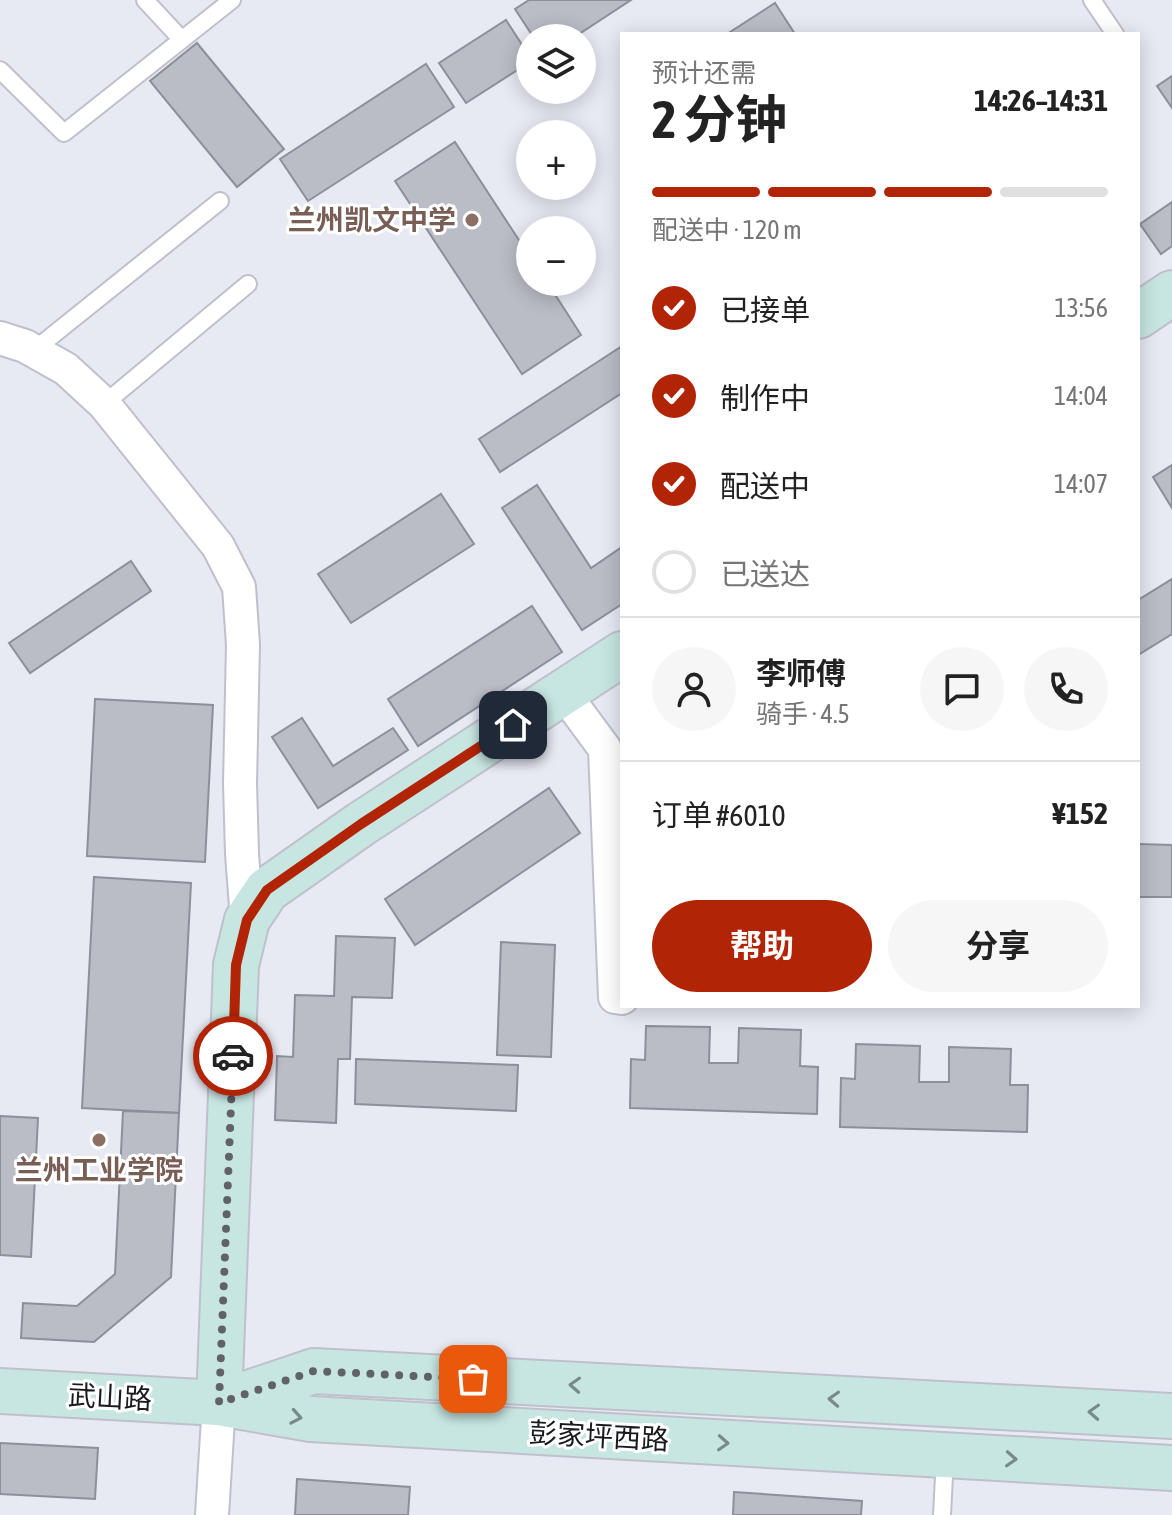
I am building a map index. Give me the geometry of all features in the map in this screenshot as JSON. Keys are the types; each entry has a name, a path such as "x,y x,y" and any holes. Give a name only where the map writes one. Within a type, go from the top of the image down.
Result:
{"main road":[{"path":"219,1403 236,965 247,920 267,890 361,824 620,655"},
{"name":"彭家坪西路","path":"219,1403 314,1371 1172,1416"},
{"name":"武山路","path":"0,1391 219,1403"},
{"name":"彭家坪西路","path":"219,1403 311,1419 1172,1468"}],"street":[{"path":"0,338 66,369 104,404 218,546 239,587 243,645 241,825 247,920"},
{"path":"563,692 614,743 615,997 620,998"},
{"path":"212,1515 219,1403"}],"lane":[{"path":"145,0 182,40"},
{"path":"0,70 64,133 232,0"},
{"path":"1092,0 1114,32"},
{"path":"33,351 220,201"},
{"path":"104,404 248,284"},
{"path":"942,1515 945,1455"}],"building":[{"path":"529,0 631,0 594,24 525,24 515,9"},
{"path":"775,3 794,32 730,32"},
{"path":"506,20 516,35 516,71 466,103 439,63"},
{"path":"197,43 284,149 237,187 150,81"},
{"path":"426,64 454,107 308,201 280,159"},
{"path":"1172,76 1172,108 1157,86"},
{"path":"455,142 516,236 516,296 556,296 581,335 522,374 395,181"},
{"path":"1172,202 1172,246 1161,254 1140,224"},
{"path":"620,347 620,394 500,472 479,439"},
{"path":"1172,465 1172,508 1153,477"},
{"path":"537,485 591,568 620,548 620,605 582,630 502,508"},
{"path":"441,494 474,544 351,623 318,574"},
{"path":"131,561 151,591 30,673 9,643"},
{"path":"1172,579 1172,634 1140,654 1140,599"},
{"path":"532,606 562,652 418,746 388,699"},
{"path":"95,699 213,705 205,862 87,856"},
{"path":"302,718 333,766 393,728 408,750 318,808 272,737"},
{"path":"549,788 580,833 415,945 385,899"},
{"path":"1140,844 1172,845 1172,897 1140,897"},
{"path":"94,877 191,883 179,1113 82,1108"},
{"path":"336,936 395,938 392,998 352,997 350,1059 338,1059 336,1123 275,1120 277,1056 293,1057 295,995 334,996"},
{"path":"501,942 555,945 551,1057 497,1055"},
{"path":"646,1026 710,1027 709,1063 738,1063 739,1028 801,1030 800,1066 818,1067 817,1114 630,1108 631,1059 645,1060"},
{"path":"856,1044 920,1046 919,1082 949,1082 949,1047 1011,1049 1010,1085 1028,1085 1027,1132 840,1127 841,1078 855,1079"},
{"path":"356,1059 518,1065 516,1111 355,1104"},
{"path":"123,1111 179,1113 171,1277 94,1342 21,1338 23,1303 77,1306 115,1274"},
{"path":"0,1116 38,1118 31,1257 0,1255"},
{"path":"0,1443 98,1448 95,1499 0,1494"},
{"path":"297,1479 410,1487 408,1515 295,1515"},
{"path":"734,1492 862,1501 861,1515 733,1515"}],"way so far":[{"path":"233,1056 219,1403 314,1371 473,1379"}],"place":[{"name":"兰州凯文中学","path":"472,220"},
{"name":"兰州工业学院","path":"99,1140"}],"route":[{"path":"233,1056 236,965 247,920 267,890 361,824 513,725"}]}
